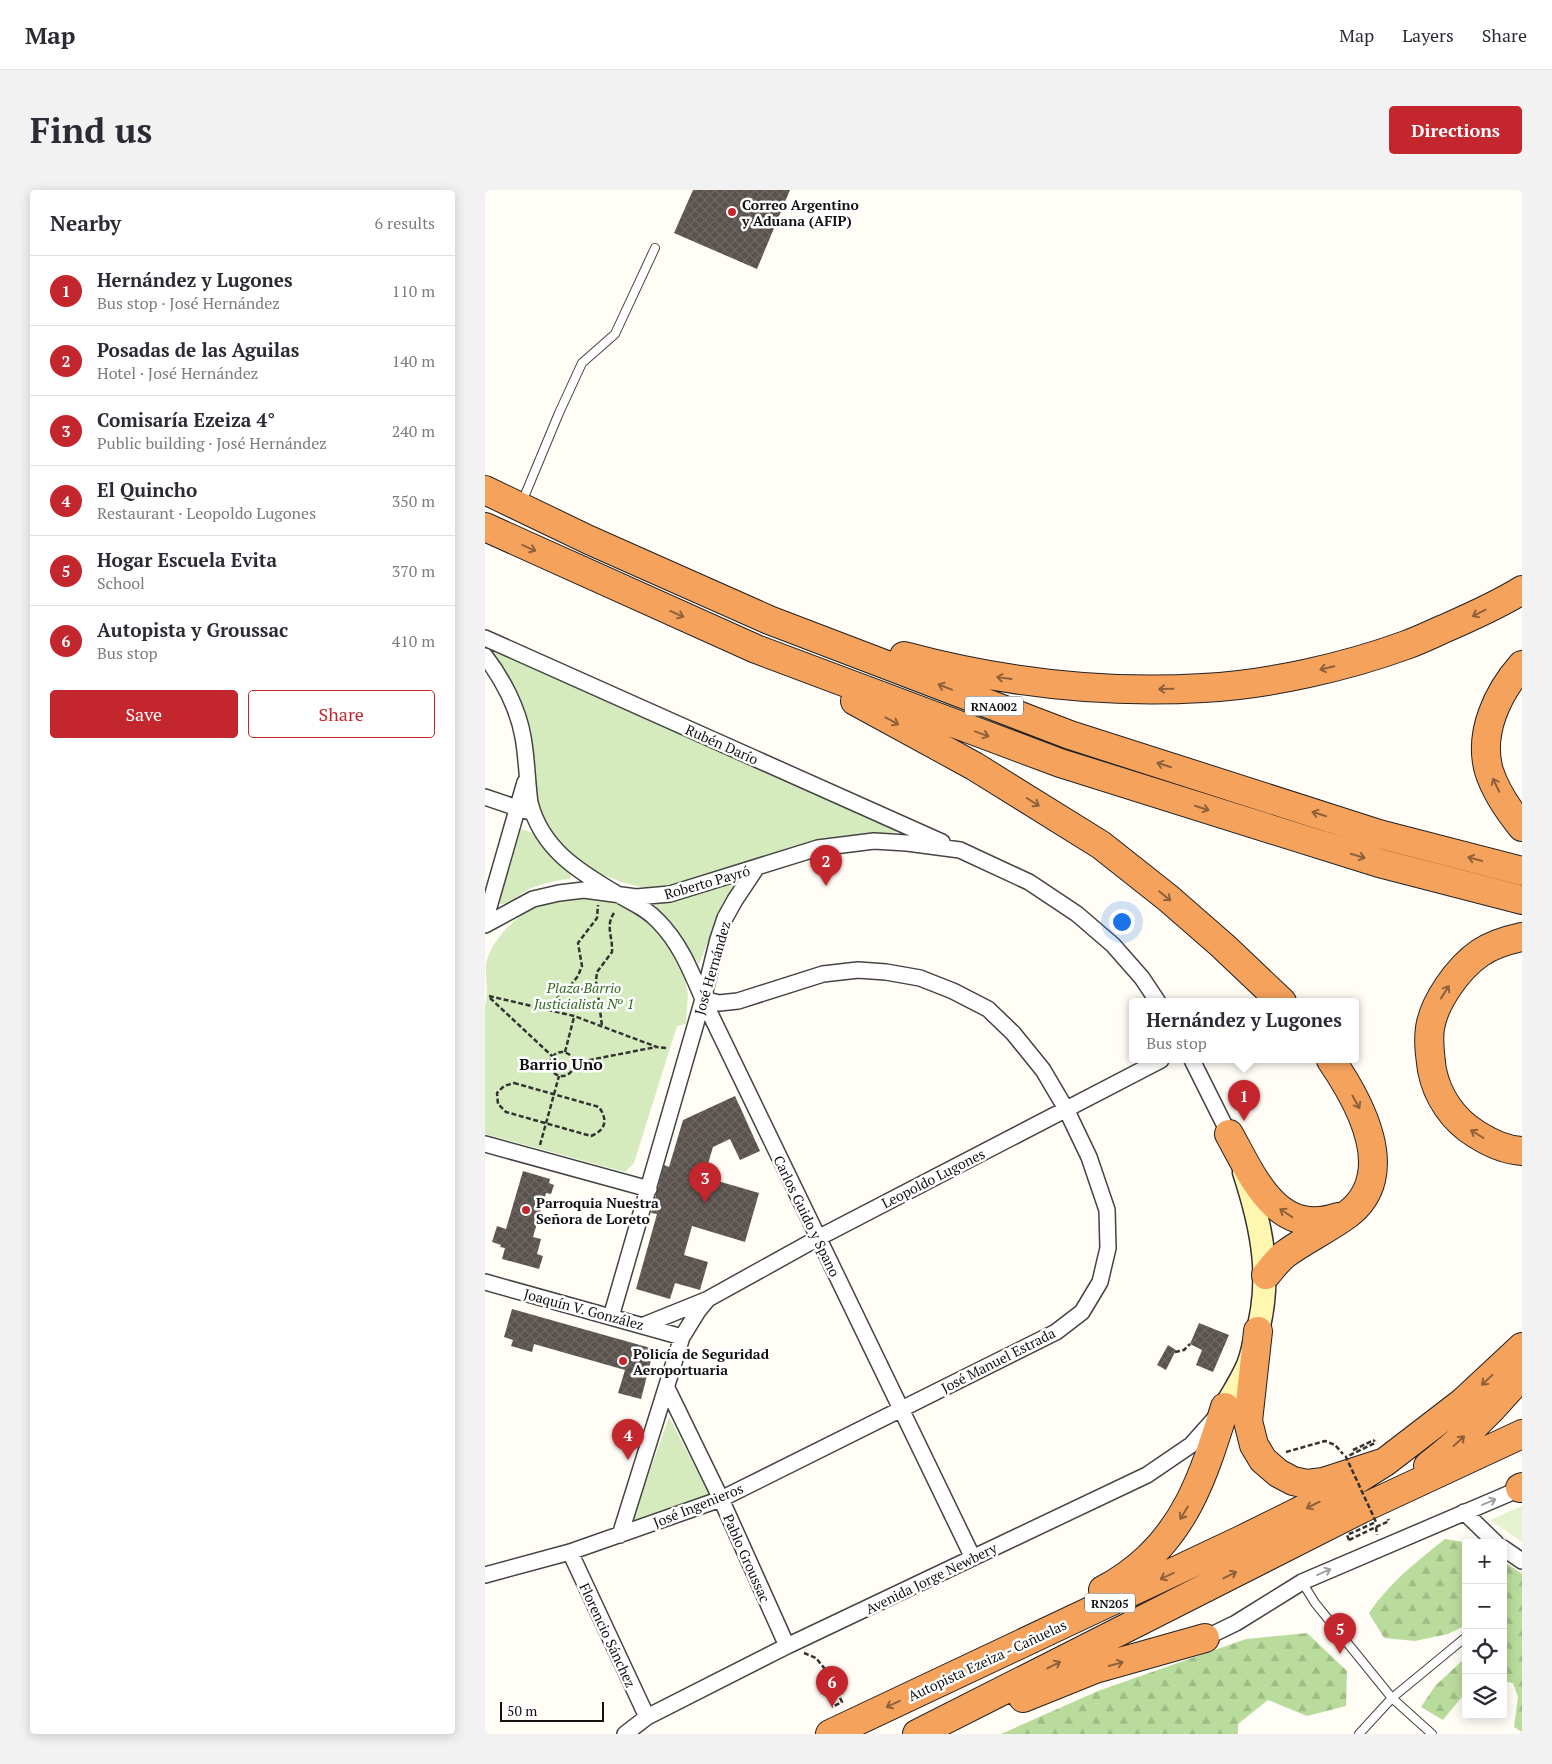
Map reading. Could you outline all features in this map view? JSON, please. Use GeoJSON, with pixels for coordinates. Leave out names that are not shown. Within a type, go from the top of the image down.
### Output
{"type":"FeatureCollection","features":[{"type":"Feature","properties":{"kind":"highway","name":"RNA002"},"geometry":{"type":"LineString","coordinates":[[485,490],[520,508],[769,620],[1070,735],[1379,834],[1522,871]]}},
{"type":"Feature","properties":{"kind":"highway","name":"RNA002"},"geometry":{"type":"LineString","coordinates":[[485,527],[756,649],[1069,766],[1370,860],[1522,900]]}},
{"type":"Feature","properties":{"kind":"highway"},"geometry":{"type":"LineString","coordinates":[[769,620],[913,659],[994,677],[1059,685],[1117,689],[1204,688],[1264,681],[1332,667],[1407,645],[1475,615],[1522,590]]}},
{"type":"Feature","properties":{"kind":"highway"},"geometry":{"type":"LineString","coordinates":[[756,649],[973,766],[1101,845],[1182,910],[1279,998]]}},
{"type":"Feature","properties":{"kind":"highway"},"geometry":{"type":"LineString","coordinates":[[1522,665],[1510,679],[1496,703],[1489,725],[1486,749],[1489,771],[1497,789],[1508,808],[1522,826]]}},
{"type":"Feature","properties":{"kind":"highway"},"geometry":{"type":"LineString","coordinates":[[1522,937],[1479,953],[1450,984],[1439,1002],[1430,1027],[1429,1055],[1434,1078],[1441,1096],[1462,1125],[1484,1139],[1500,1146],[1522,1151]]}},
{"type":"Feature","properties":{"kind":"highway"},"geometry":{"type":"LineString","coordinates":[[1266,1275],[1282,1257],[1349,1214],[1363,1200],[1371,1180],[1373,1166],[1372,1147],[1360,1108],[1333,1063]]}},
{"type":"Feature","properties":{"kind":"highway"},"geometry":{"type":"LineString","coordinates":[[1229,1134],[1256,1183],[1278,1208],[1289,1216],[1311,1222],[1326,1221],[1349,1214]]}},
{"type":"Feature","properties":{"kind":"highway"},"geometry":{"type":"LineString","coordinates":[[1258,1331],[1247,1421],[1254,1444],[1263,1460],[1277,1473],[1293,1481],[1307,1484],[1323,1482],[1463,1402],[1522,1346]]}},
{"type":"Feature","properties":{"kind":"highway"},"geometry":{"type":"LineString","coordinates":[[1361,1509],[1421,1472],[1456,1445],[1498,1404],[1522,1374]]}},
{"type":"Feature","properties":{"kind":"highway"},"geometry":{"type":"LineString","coordinates":[[1005,1651],[1053,1615],[1107,1588],[1136,1569],[1162,1545],[1193,1497],[1211,1452],[1225,1407]]}},
{"type":"Feature","properties":{"kind":"highway"},"geometry":{"type":"LineString","coordinates":[[1361,1509],[1522,1434]]}},
{"type":"Feature","properties":{"kind":"highway","name":"Autopista Ezeiza - Cañuelas"},"geometry":{"type":"LineString","coordinates":[[830,1734],[1275,1524],[1334,1494],[1379,1451]]}},
{"type":"Feature","properties":{"kind":"highway","name":"RN205"},"geometry":{"type":"LineString","coordinates":[[917,1734],[1361,1509]]}},
{"type":"Feature","properties":{"kind":"highway"},"geometry":{"type":"LineString","coordinates":[[922,1734],[1007,1705],[1095,1669],[1205,1638]]}},
{"type":"Feature","properties":{"kind":"street","name":"Rubén Darío"},"geometry":{"type":"LineString","coordinates":[[485,638],[960,850]]}},
{"type":"Feature","properties":{"kind":"street"},"geometry":{"type":"LineString","coordinates":[[485,656],[503,684],[514,707],[523,735],[532,813]]}},
{"type":"Feature","properties":{"kind":"street"},"geometry":{"type":"LineString","coordinates":[[485,920],[527,774]]}},
{"type":"Feature","properties":{"kind":"street"},"geometry":{"type":"LineString","coordinates":[[485,797],[532,813]]}},
{"type":"Feature","properties":{"kind":"street","name":"Carlos Guido y Spano"},"geometry":{"type":"LineString","coordinates":[[532,813],[547,840],[557,852],[582,872],[641,907],[657,920],[673,939],[686,961],[703,1000],[973,1558]]}},
{"type":"Feature","properties":{"kind":"street"},"geometry":{"type":"LineString","coordinates":[[757,867],[818,848],[865,842],[907,842],[960,850],[1029,882],[1077,914],[1113,946],[1141,978],[1155,998]]}},
{"type":"Feature","properties":{"kind":"street","name":"Roberto Payró"},"geometry":{"type":"LineString","coordinates":[[485,925],[533,899],[559,893],[584,890],[636,897],[670,894],[757,867]]}},
{"type":"Feature","properties":{"kind":"street","name":"José Hernández"},"geometry":{"type":"LineString","coordinates":[[611,1317],[703,1000],[718,939],[725,918],[757,867]]}},
{"type":"Feature","properties":{"kind":"street","name":"José Manuel Estrada"},"geometry":{"type":"LineString","coordinates":[[703,1000],[719,1003],[738,1001],[823,974],[858,970],[886,972],[920,978],[953,991],[988,1010],[1013,1033],[1043,1070],[1066,1109],[1089,1157],[1107,1210],[1108,1248],[1100,1282],[1082,1312],[1055,1332],[901,1410]]}},
{"type":"Feature","properties":{"kind":"street","name":"Leopoldo Lugones"},"geometry":{"type":"LineString","coordinates":[[644,1325],[707,1299],[818,1238],[1155,1063]]}},
{"type":"Feature","properties":{"kind":"street"},"geometry":{"type":"LineString","coordinates":[[1194,1063],[1229,1134],[1253,1199],[1260,1230],[1266,1275],[1264,1304],[1248,1366],[1225,1407]]}},
{"type":"Feature","properties":{"kind":"street"},"geometry":{"type":"LineString","coordinates":[[485,1144],[649,1190]]}},
{"type":"Feature","properties":{"kind":"street","name":"Joaquín V. González"},"geometry":{"type":"LineString","coordinates":[[485,1282],[682,1337]]}},
{"type":"Feature","properties":{"kind":"street","name":"Leopoldo Lugones"},"geometry":{"type":"LineString","coordinates":[[620,1535],[682,1337],[707,1299]]}},
{"type":"Feature","properties":{"kind":"street","name":"Pablo Groussac"},"geometry":{"type":"LineString","coordinates":[[667,1388],[721,1499],[787,1646]]}},
{"type":"Feature","properties":{"kind":"street","name":"Avenida Jorge Newbery"},"geometry":{"type":"LineString","coordinates":[[625,1734],[647,1717],[787,1646],[1147,1475],[1191,1445],[1225,1407]]}},
{"type":"Feature","properties":{"kind":"street","name":"José Ingenieros"},"geometry":{"type":"LineString","coordinates":[[485,1575],[570,1552],[721,1499],[901,1410]]}},
{"type":"Feature","properties":{"kind":"street"},"geometry":{"type":"LineString","coordinates":[[1205,1638],[1236,1623],[1302,1582],[1521,1488]]}},
{"type":"Feature","properties":{"kind":"street"},"geometry":{"type":"LineString","coordinates":[[1464,1512],[1492,1539]]}},
{"type":"Feature","properties":{"kind":"street"},"geometry":{"type":"LineString","coordinates":[[1507,1551],[1522,1561]]}},
{"type":"Feature","properties":{"kind":"street","name":"Florencio Sánchez"},"geometry":{"type":"LineString","coordinates":[[570,1552],[647,1717]]}},
{"type":"Feature","properties":{"kind":"lane"},"geometry":{"type":"LineString","coordinates":[[520,508],[582,363],[615,334],[655,248]]}},
{"type":"Feature","properties":{"kind":"lane"},"geometry":{"type":"LineString","coordinates":[[1302,1582],[1315,1603],[1392,1698],[1432,1734]]}},
{"type":"Feature","properties":{"kind":"lane"},"geometry":{"type":"LineString","coordinates":[[1359,1734],[1392,1698],[1462,1640]]}},
{"type":"Feature","properties":{"kind":"path"},"geometry":{"type":"LineString","coordinates":[[545,1010],[578,976],[582,966],[578,943],[597,918],[598,903]]}},
{"type":"Feature","properties":{"kind":"path"},"geometry":{"type":"LineString","coordinates":[[602,1026],[596,981],[597,972],[612,952],[609,923],[614,913]]}},
{"type":"Feature","properties":{"kind":"path"},"geometry":{"type":"LineString","coordinates":[[570,986],[598,994]]}},
{"type":"Feature","properties":{"kind":"path"},"geometry":{"type":"LineString","coordinates":[[552,1056],[489,996],[574,1016],[657,1047],[666,1048]]}},
{"type":"Feature","properties":{"kind":"path"},"geometry":{"type":"LineString","coordinates":[[565,1052],[574,1016]]}},
{"type":"Feature","properties":{"kind":"path"},"geometry":{"type":"LineString","coordinates":[[574,1063],[657,1047]]}},
{"type":"Feature","properties":{"kind":"path"},"geometry":{"type":"LineString","coordinates":[[557,1052],[565,1052],[572,1056],[574,1063],[571,1072],[567,1075],[559,1076],[550,1068],[552,1056],[557,1052]]}},
{"type":"Feature","properties":{"kind":"path"},"geometry":{"type":"LineString","coordinates":[[539,1149],[559,1076]]}},
{"type":"Feature","properties":{"kind":"path"},"geometry":{"type":"LineString","coordinates":[[514,1083],[554,1094],[599,1107],[605,1115],[605,1125],[599,1133],[591,1136],[506,1112],[498,1104],[497,1093],[504,1086],[514,1083]]}},
{"type":"Feature","properties":{"kind":"path"},"geometry":{"type":"LineString","coordinates":[[1175,1352],[1184,1350],[1190,1344]]}},
{"type":"Feature","properties":{"kind":"path"},"geometry":{"type":"LineString","coordinates":[[1281,1454],[1325,1441],[1335,1445],[1342,1454],[1379,1451],[1375,1443],[1346,1457],[1376,1522],[1347,1535],[1349,1540]]}},
{"type":"Feature","properties":{"kind":"path"},"geometry":{"type":"LineString","coordinates":[[787,1646],[816,1658],[829,1674],[842,1702],[832,1707]]}},
{"type":"Feature","properties":{"kind":"green space"},"geometry":{"type":"Polygon","coordinates":[[[490,649],[900,832],[842,838],[799,846],[762,856],[673,886],[659,888],[633,885],[587,868],[559,844],[543,820],[536,798],[531,730],[519,700],[490,649]]]}},
{"type":"Feature","properties":{"kind":"green space"},"geometry":{"type":"Polygon","coordinates":[[[521,829],[533,833],[541,846],[566,867],[571,874],[570,879],[537,886],[527,890],[512,902],[500,904],[499,900],[521,829]]]}},
{"type":"Feature","properties":{"kind":"green space"},"geometry":{"type":"Polygon","coordinates":[[[741,881],[718,917],[699,964],[653,902],[741,881]]]}},
{"type":"Feature","properties":{"kind":"green space","name":"Plaza Barrio Justicialista Nº 1"},"geometry":{"type":"Polygon","coordinates":[[[582,896],[611,899],[636,912],[659,929],[683,968],[688,995],[686,1024],[677,1026],[634,1163],[625,1172],[485,1134],[486,963],[497,940],[515,920],[526,912],[550,900],[582,896]]]}},
{"type":"Feature","properties":{"kind":"green space"},"geometry":{"type":"Polygon","coordinates":[[[669,1417],[710,1496],[631,1524],[669,1417]]]}},
{"type":"Feature","properties":{"kind":"green space"},"geometry":{"type":"Polygon","coordinates":[[[1522,1506],[1522,1542],[1490,1520],[1522,1506]]]}},
{"type":"Feature","properties":{"kind":"green space"},"geometry":{"type":"Polygon","coordinates":[[[1445,1539],[1462,1542],[1462,1627],[1448,1634],[1415,1641],[1384,1638],[1369,1613],[1394,1582],[1445,1539]]]}},
{"type":"Feature","properties":{"kind":"green space"},"geometry":{"type":"Polygon","coordinates":[[[1507,1564],[1522,1574],[1522,1732],[1514,1727],[1518,1697],[1513,1683],[1507,1682],[1507,1564]]]}},
{"type":"Feature","properties":{"kind":"green space"},"geometry":{"type":"Polygon","coordinates":[[[1307,1633],[1347,1671],[1346,1706],[1307,1716],[1268,1700],[1238,1724],[1238,1734],[1001,1734],[1098,1691],[1246,1639],[1307,1633]]]}},
{"type":"Feature","properties":{"kind":"green space"},"geometry":{"type":"Polygon","coordinates":[[[1462,1661],[1462,1697],[1443,1720],[1421,1707],[1435,1686],[1462,1661]]]}},
{"type":"Feature","properties":{"kind":"building","name":"Correo Argentino y Aduana (AFIP)"},"geometry":{"type":"Polygon","coordinates":[[[693,190],[790,190],[757,269],[674,233],[693,190]]]}},
{"type":"Feature","properties":{"kind":"building"},"geometry":{"type":"Polygon","coordinates":[[[735,1096],[760,1151],[740,1160],[730,1139],[713,1147],[704,1177],[759,1193],[745,1242],[692,1226],[684,1255],[708,1262],[700,1290],[675,1283],[670,1299],[636,1289],[657,1214],[651,1213],[664,1165],[669,1167],[683,1120],[735,1096]]]}},
{"type":"Feature","properties":{"kind":"building","name":"Parroquia Nuestra Señora de Loreto"},"geometry":{"type":"Polygon","coordinates":[[[523,1171],[550,1179],[549,1183],[554,1185],[551,1194],[546,1193],[533,1237],[541,1239],[537,1254],[543,1256],[539,1269],[502,1259],[505,1248],[492,1242],[497,1226],[506,1229],[523,1171]]]}},
{"type":"Feature","properties":{"kind":"building","name":"Policía de Seguridad Aeroportuaria"},"geometry":{"type":"Polygon","coordinates":[[[512,1309],[654,1349],[641,1399],[618,1393],[625,1370],[534,1344],[532,1352],[511,1346],[513,1340],[504,1337],[512,1309]]]}},
{"type":"Feature","properties":{"kind":"building"},"geometry":{"type":"Polygon","coordinates":[[[1199,1323],[1229,1335],[1213,1372],[1196,1365],[1202,1350],[1190,1344],[1199,1323]]]}},
{"type":"Feature","properties":{"kind":"building"},"geometry":{"type":"Polygon","coordinates":[[[1168,1345],[1176,1350],[1166,1370],[1157,1365],[1168,1345]]]}},
{"type":"Feature","properties":{"kind":"place","name":"Correo Argentino y Aduana (AFIP)"},"geometry":{"type":"Point","coordinates":[732,212]}},
{"type":"Feature","properties":{"kind":"place","name":"Posadas de las Aguilas"},"geometry":{"type":"Point","coordinates":[826,886]}},
{"type":"Feature","properties":{"kind":"place","name":"Hernández y Lugones"},"geometry":{"type":"Point","coordinates":[1244,1121]}},
{"type":"Feature","properties":{"kind":"place","name":"Comisaría Ezeiza 4°"},"geometry":{"type":"Point","coordinates":[705,1203]}},
{"type":"Feature","properties":{"kind":"place","name":"Parroquia Nuestra Señora de Loreto"},"geometry":{"type":"Point","coordinates":[526,1210]}},
{"type":"Feature","properties":{"kind":"place","name":"Policía de Seguridad Aeroportuaria"},"geometry":{"type":"Point","coordinates":[623,1361]}},
{"type":"Feature","properties":{"kind":"place","name":"El Quincho"},"geometry":{"type":"Point","coordinates":[628,1460]}},
{"type":"Feature","properties":{"kind":"place","name":"Hogar Escuela Evita"},"geometry":{"type":"Point","coordinates":[1340,1654]}},
{"type":"Feature","properties":{"kind":"place","name":"Autopista y Groussac"},"geometry":{"type":"Point","coordinates":[832,1707]}},
{"type":"Feature","properties":{"kind":"district","name":"Barrio Uno"},"geometry":{"type":"Point","coordinates":[561,1064]}}]}
